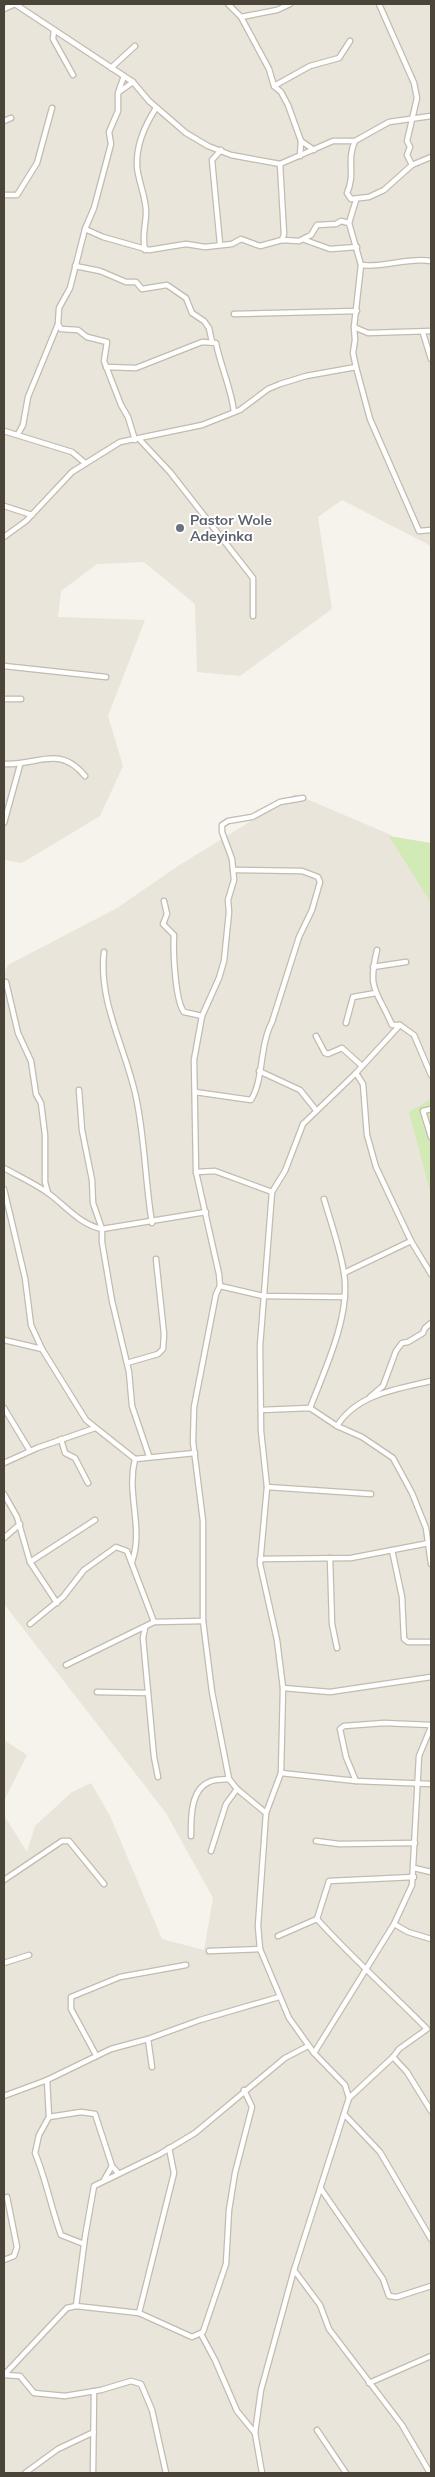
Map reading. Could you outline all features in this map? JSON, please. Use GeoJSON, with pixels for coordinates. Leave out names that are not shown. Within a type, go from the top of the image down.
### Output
{"type":"FeatureCollection","features":[{"type":"Feature","properties":{"kind":"street"},"geometry":{"type":"LineString","coordinates":[[4,9],[15,4],[133,82],[156,108],[186,133],[208,146],[231,155],[280,164],[338,140],[355,141]]}},
{"type":"Feature","properties":{"kind":"street"},"geometry":{"type":"LineString","coordinates":[[228,4],[241,17],[269,69],[274,86],[281,92],[288,105],[301,141],[300,156]]}},
{"type":"Feature","properties":{"kind":"street"},"geometry":{"type":"LineString","coordinates":[[241,17],[277,10],[290,4]]}},
{"type":"Feature","properties":{"kind":"street"},"geometry":{"type":"LineString","coordinates":[[379,4],[414,83],[417,98],[407,141],[410,147],[408,155],[412,165]]}},
{"type":"Feature","properties":{"kind":"street"},"geometry":{"type":"LineString","coordinates":[[54,30],[53,39],[73,75]]}},
{"type":"Feature","properties":{"kind":"street"},"geometry":{"type":"LineString","coordinates":[[274,86],[310,66],[339,58],[350,41]]}},
{"type":"Feature","properties":{"kind":"street"},"geometry":{"type":"LineString","coordinates":[[110,68],[135,46]]}},
{"type":"Feature","properties":{"kind":"street"},"geometry":{"type":"LineString","coordinates":[[18,434],[23,425],[28,396],[58,324],[60,308],[70,288],[85,230],[94,208],[111,144],[109,132],[118,111],[118,93],[124,76]]}},
{"type":"Feature","properties":{"kind":"street"},"geometry":{"type":"LineString","coordinates":[[118,93],[133,82]]}},
{"type":"Feature","properties":{"kind":"street"},"geometry":{"type":"LineString","coordinates":[[4,195],[17,195],[37,163],[52,108]]}},
{"type":"Feature","properties":{"kind":"street"},"geometry":{"type":"LineString","coordinates":[[145,250],[142,236],[146,215],[138,159],[146,123],[156,108]]}},
{"type":"Feature","properties":{"kind":"street"},"geometry":{"type":"LineString","coordinates":[[431,116],[382,124],[355,141],[349,154],[351,183],[347,193],[349,198],[356,200],[368,198],[384,190],[412,165],[431,156]]}},
{"type":"Feature","properties":{"kind":"street"},"geometry":{"type":"LineString","coordinates":[[4,121],[11,118]]}},
{"type":"Feature","properties":{"kind":"street"},"geometry":{"type":"LineString","coordinates":[[301,141],[314,150]]}},
{"type":"Feature","properties":{"kind":"street"},"geometry":{"type":"LineString","coordinates":[[220,244],[212,160],[221,150]]}},
{"type":"Feature","properties":{"kind":"street"},"geometry":{"type":"LineString","coordinates":[[280,164],[284,234],[282,240]]}},
{"type":"Feature","properties":{"kind":"street"},"geometry":{"type":"LineString","coordinates":[[356,200],[349,223],[350,232],[357,247],[360,265],[354,327],[353,353],[356,367],[370,419],[419,531],[431,530]]}},
{"type":"Feature","properties":{"kind":"street"},"geometry":{"type":"LineString","coordinates":[[305,240],[317,224],[336,224],[341,221],[349,223]]}},
{"type":"Feature","properties":{"kind":"street"},"geometry":{"type":"LineString","coordinates":[[85,230],[145,250],[186,244],[198,247],[232,244],[241,239],[260,246],[282,240],[305,240],[330,249],[357,247]]}},
{"type":"Feature","properties":{"kind":"street"},"geometry":{"type":"LineString","coordinates":[[360,265],[369,266],[417,259],[431,261]]}},
{"type":"Feature","properties":{"kind":"street"},"geometry":{"type":"LineString","coordinates":[[75,266],[100,271],[126,282],[136,282],[142,289],[167,285],[186,298],[192,313],[204,321],[209,328],[212,342]]}},
{"type":"Feature","properties":{"kind":"street"},"geometry":{"type":"LineString","coordinates":[[234,314],[357,311]]}},
{"type":"Feature","properties":{"kind":"street"},"geometry":{"type":"LineString","coordinates":[[58,324],[61,329],[78,330],[86,337],[107,342],[104,362],[120,405],[128,417],[138,440],[170,472],[253,578],[253,616]]}},
{"type":"Feature","properties":{"kind":"street"},"geometry":{"type":"LineString","coordinates":[[354,327],[368,333],[423,333],[431,331]]}},
{"type":"Feature","properties":{"kind":"street"},"geometry":{"type":"LineString","coordinates":[[355,340],[360,331]]}},
{"type":"Feature","properties":{"kind":"street"},"geometry":{"type":"LineString","coordinates":[[423,333],[431,359]]}},
{"type":"Feature","properties":{"kind":"street"},"geometry":{"type":"LineString","coordinates":[[106,367],[136,368],[202,342],[216,343],[220,364],[231,389],[234,412]]}},
{"type":"Feature","properties":{"kind":"street"},"geometry":{"type":"LineString","coordinates":[[4,537],[32,515],[72,472],[120,442],[138,440],[202,425],[234,412],[280,384],[306,376],[356,367]]}},
{"type":"Feature","properties":{"kind":"street"},"geometry":{"type":"LineString","coordinates":[[4,430],[72,452],[85,463]]}},
{"type":"Feature","properties":{"kind":"street"},"geometry":{"type":"LineString","coordinates":[[4,506],[32,515]]}},
{"type":"Feature","properties":{"kind":"street"},"geometry":{"type":"LineString","coordinates":[[4,666],[106,678]]}},
{"type":"Feature","properties":{"kind":"street"},"geometry":{"type":"LineString","coordinates":[[4,699],[21,700]]}},
{"type":"Feature","properties":{"kind":"street"},"geometry":{"type":"LineString","coordinates":[[4,764],[20,765],[56,758],[75,764],[85,776]]}},
{"type":"Feature","properties":{"kind":"street"},"geometry":{"type":"LineString","coordinates":[[4,823],[20,765]]}},
{"type":"Feature","properties":{"kind":"street"},"geometry":{"type":"LineString","coordinates":[[266,1813],[237,1789],[229,1779],[212,1692],[203,1621],[203,1521],[195,1453],[194,1407],[220,1286],[194,1156],[196,1092],[194,1060],[202,1016],[219,978],[224,961],[229,912],[228,900],[234,880],[229,849],[222,832],[222,825],[252,817],[280,802],[303,798]]}},
{"type":"Feature","properties":{"kind":"street"},"geometry":{"type":"LineString","coordinates":[[196,1092],[251,1100],[259,1071],[261,1051],[299,937],[312,910],[320,882],[318,877],[302,871],[233,870]]}},
{"type":"Feature","properties":{"kind":"street"},"geometry":{"type":"LineString","coordinates":[[164,901],[167,914],[163,924],[174,935],[173,958],[180,1005],[184,1012],[202,1016]]}},
{"type":"Feature","properties":{"kind":"street"},"geometry":{"type":"LineString","coordinates":[[377,950],[372,978],[376,993],[392,1025],[400,1025],[414,1035],[431,1075]]}},
{"type":"Feature","properties":{"kind":"street"},"geometry":{"type":"LineString","coordinates":[[104,952],[101,973],[111,1016],[128,1064],[137,1098],[145,1146],[146,1189],[152,1223]]}},
{"type":"Feature","properties":{"kind":"street"},"geometry":{"type":"LineString","coordinates":[[373,967],[406,962]]}},
{"type":"Feature","properties":{"kind":"street"},"geometry":{"type":"LineString","coordinates":[[6,982],[18,1033],[31,1061],[36,1094],[41,1103],[45,1136],[45,1182],[48,1193]]}},
{"type":"Feature","properties":{"kind":"street"},"geometry":{"type":"LineString","coordinates":[[346,1023],[353,997],[376,993]]}},
{"type":"Feature","properties":{"kind":"street"},"geometry":{"type":"LineString","coordinates":[[4,1000],[10,998]]}},
{"type":"Feature","properties":{"kind":"street"},"geometry":{"type":"LineString","coordinates":[[349,2098],[345,2085],[308,2046],[289,2018],[260,1949],[258,1926],[266,1813],[281,1773],[283,1688],[277,1640],[260,1559],[267,1487],[261,1410],[260,1346],[263,1296],[270,1247],[269,1214],[272,1192],[285,1171],[303,1124],[356,1073],[400,1025]]}},
{"type":"Feature","properties":{"kind":"street"},"geometry":{"type":"LineString","coordinates":[[316,1036],[325,1053],[328,1054],[342,1048],[362,1066]]}},
{"type":"Feature","properties":{"kind":"street"},"geometry":{"type":"LineString","coordinates":[[259,1071],[300,1090],[316,1110]]}},
{"type":"Feature","properties":{"kind":"street"},"geometry":{"type":"LineString","coordinates":[[356,1073],[363,1084],[368,1135],[376,1167],[411,1241],[431,1274]]}},
{"type":"Feature","properties":{"kind":"street"},"geometry":{"type":"LineString","coordinates":[[79,1090],[82,1130],[92,1180],[93,1203],[102,1229],[102,1242],[112,1301],[132,1387],[132,1406],[150,1456]]}},
{"type":"Feature","properties":{"kind":"street"},"geometry":{"type":"LineString","coordinates":[[431,1109],[423,1111],[431,1137]]}},
{"type":"Feature","properties":{"kind":"street"},"geometry":{"type":"LineString","coordinates":[[4,1168],[48,1193],[68,1212],[92,1227],[102,1229],[152,1223],[206,1212]]}},
{"type":"Feature","properties":{"kind":"street"},"geometry":{"type":"LineString","coordinates":[[196,1172],[215,1171],[272,1192]]}},
{"type":"Feature","properties":{"kind":"street"},"geometry":{"type":"LineString","coordinates":[[4,1188],[25,1278],[31,1325],[42,1349],[86,1420],[135,1459],[195,1453]]}},
{"type":"Feature","properties":{"kind":"street"},"geometry":{"type":"LineString","coordinates":[[310,1408],[329,1360],[345,1297],[344,1273],[324,1199]]}},
{"type":"Feature","properties":{"kind":"street"},"geometry":{"type":"LineString","coordinates":[[4,1218],[10,1217]]}},
{"type":"Feature","properties":{"kind":"street"},"geometry":{"type":"LineString","coordinates":[[344,1273],[411,1241]]}},
{"type":"Feature","properties":{"kind":"street"},"geometry":{"type":"LineString","coordinates":[[126,1363],[158,1354],[163,1349],[164,1334],[156,1259]]}},
{"type":"Feature","properties":{"kind":"street"},"geometry":{"type":"LineString","coordinates":[[220,1286],[263,1296],[345,1297]]}},
{"type":"Feature","properties":{"kind":"street"},"geometry":{"type":"LineString","coordinates":[[369,1398],[383,1386],[396,1351],[402,1343],[408,1342],[424,1333],[425,1328],[431,1322]]}},
{"type":"Feature","properties":{"kind":"street"},"geometry":{"type":"LineString","coordinates":[[4,1340],[42,1349]]}},
{"type":"Feature","properties":{"kind":"street"},"geometry":{"type":"LineString","coordinates":[[337,1426],[343,1416],[357,1403],[431,1381]]}},
{"type":"Feature","properties":{"kind":"street"},"geometry":{"type":"LineString","coordinates":[[4,1408],[30,1451]]}},
{"type":"Feature","properties":{"kind":"street"},"geometry":{"type":"LineString","coordinates":[[261,1410],[310,1408],[337,1426],[362,1437],[393,1458],[429,1527],[431,1564]]}},
{"type":"Feature","properties":{"kind":"street"},"geometry":{"type":"LineString","coordinates":[[4,1463],[61,1439],[95,1428]]}},
{"type":"Feature","properties":{"kind":"street"},"geometry":{"type":"LineString","coordinates":[[61,1439],[65,1454],[75,1458],[88,1483]]}},
{"type":"Feature","properties":{"kind":"street"},"geometry":{"type":"LineString","coordinates":[[132,1562],[136,1550],[136,1523],[131,1479],[135,1459]]}},
{"type":"Feature","properties":{"kind":"street"},"geometry":{"type":"LineString","coordinates":[[267,1487],[371,1494]]}},
{"type":"Feature","properties":{"kind":"street"},"geometry":{"type":"LineString","coordinates":[[4,1494],[20,1524],[30,1562],[56,1602]]}},
{"type":"Feature","properties":{"kind":"street"},"geometry":{"type":"LineString","coordinates":[[30,1562],[95,1520]]}},
{"type":"Feature","properties":{"kind":"street"},"geometry":{"type":"LineString","coordinates":[[4,1538],[20,1524]]}},
{"type":"Feature","properties":{"kind":"street"},"geometry":{"type":"LineString","coordinates":[[260,1559],[350,1558],[429,1543]]}},
{"type":"Feature","properties":{"kind":"street"},"geometry":{"type":"LineString","coordinates":[[30,1624],[56,1602],[84,1570],[116,1547],[127,1551],[136,1550]]}},
{"type":"Feature","properties":{"kind":"street"},"geometry":{"type":"LineString","coordinates":[[392,1550],[402,1597],[404,1639],[408,1642],[431,1642]]}},
{"type":"Feature","properties":{"kind":"street"},"geometry":{"type":"LineString","coordinates":[[127,1551],[154,1622]]}},
{"type":"Feature","properties":{"kind":"street"},"geometry":{"type":"LineString","coordinates":[[330,1558],[332,1624],[337,1648]]}},
{"type":"Feature","properties":{"kind":"street"},"geometry":{"type":"LineString","coordinates":[[66,1665],[154,1622],[203,1621]]}},
{"type":"Feature","properties":{"kind":"street"},"geometry":{"type":"LineString","coordinates":[[145,1628],[143,1638],[154,1757],[158,1777]]}},
{"type":"Feature","properties":{"kind":"street"},"geometry":{"type":"LineString","coordinates":[[283,1688],[330,1692],[431,1677]]}},
{"type":"Feature","properties":{"kind":"street"},"geometry":{"type":"LineString","coordinates":[[97,1692],[148,1693]]}},
{"type":"Feature","properties":{"kind":"street"},"geometry":{"type":"LineString","coordinates":[[314,2053],[394,1924],[414,1877],[416,1782],[420,1751],[431,1726],[384,1723],[344,1726],[340,1729],[346,1757],[356,1781]]}},
{"type":"Feature","properties":{"kind":"street"},"geometry":{"type":"LineString","coordinates":[[281,1773],[356,1781],[431,1784]]}},
{"type":"Feature","properties":{"kind":"street"},"geometry":{"type":"LineString","coordinates":[[191,1836],[192,1807],[199,1792],[209,1782],[229,1779]]}},
{"type":"Feature","properties":{"kind":"street"},"geometry":{"type":"LineString","coordinates":[[211,1851],[226,1804],[237,1789]]}},
{"type":"Feature","properties":{"kind":"street"},"geometry":{"type":"LineString","coordinates":[[4,1880],[62,1841],[69,1842],[104,1884]]}},
{"type":"Feature","properties":{"kind":"street"},"geometry":{"type":"LineString","coordinates":[[316,1841],[340,1844],[415,1843]]}},
{"type":"Feature","properties":{"kind":"street"},"geometry":{"type":"LineString","coordinates":[[414,1868],[431,1872]]}},
{"type":"Feature","properties":{"kind":"street"},"geometry":{"type":"LineString","coordinates":[[278,1936],[317,1919],[329,1881],[414,1877]]}},
{"type":"Feature","properties":{"kind":"street"},"geometry":{"type":"LineString","coordinates":[[262,2473],[256,2433],[261,2390],[294,2270],[349,2098],[393,2057],[399,2048],[427,2029],[382,1983],[365,1970],[317,1919]]}},
{"type":"Feature","properties":{"kind":"street"},"geometry":{"type":"LineString","coordinates":[[394,1924],[408,1932],[431,1939]]}},
{"type":"Feature","properties":{"kind":"street"},"geometry":{"type":"LineString","coordinates":[[210,1951],[260,1949]]}},
{"type":"Feature","properties":{"kind":"street"},"geometry":{"type":"LineString","coordinates":[[4,1963],[29,1955]]}},
{"type":"Feature","properties":{"kind":"street"},"geometry":{"type":"LineString","coordinates":[[96,2056],[71,2009],[71,1997],[120,1977],[186,1965]]}},
{"type":"Feature","properties":{"kind":"street"},"geometry":{"type":"LineString","coordinates":[[4,2096],[47,2080],[111,2048],[148,2039],[200,2020],[280,1997]]}},
{"type":"Feature","properties":{"kind":"street"},"geometry":{"type":"LineString","coordinates":[[148,2039],[152,2067]]}},
{"type":"Feature","properties":{"kind":"street"},"geometry":{"type":"LineString","coordinates":[[76,2306],[94,2186],[169,2148],[202,2128],[244,2090],[285,2058],[308,2046]]}},
{"type":"Feature","properties":{"kind":"street"},"geometry":{"type":"LineString","coordinates":[[393,2057],[407,2072],[431,2111]]}},
{"type":"Feature","properties":{"kind":"street"},"geometry":{"type":"LineString","coordinates":[[47,2080],[49,2117],[39,2135],[35,2153],[41,2166],[49,2202],[62,2235],[84,2244]]}},
{"type":"Feature","properties":{"kind":"street"},"geometry":{"type":"LineString","coordinates":[[244,2090],[252,2107],[236,2173],[230,2210],[226,2264],[201,2334],[219,2368],[237,2412],[256,2433]]}},
{"type":"Feature","properties":{"kind":"street"},"geometry":{"type":"LineString","coordinates":[[49,2117],[81,2112],[95,2114],[112,2166],[118,2174]]}},
{"type":"Feature","properties":{"kind":"street"},"geometry":{"type":"LineString","coordinates":[[344,2114],[380,2152],[431,2239]]}},
{"type":"Feature","properties":{"kind":"street"},"geometry":{"type":"LineString","coordinates":[[139,2312],[174,2173],[169,2148]]}},
{"type":"Feature","properties":{"kind":"street"},"geometry":{"type":"LineString","coordinates":[[104,2180],[112,2166]]}},
{"type":"Feature","properties":{"kind":"street"},"geometry":{"type":"LineString","coordinates":[[321,2188],[383,2279],[389,2296],[398,2298],[431,2286]]}},
{"type":"Feature","properties":{"kind":"street"},"geometry":{"type":"LineString","coordinates":[[4,2260],[14,2256],[17,2247],[7,2198]]}},
{"type":"Feature","properties":{"kind":"street"},"geometry":{"type":"LineString","coordinates":[[294,2270],[320,2305],[329,2329],[402,2425],[430,2473]]}},
{"type":"Feature","properties":{"kind":"street"},"geometry":{"type":"LineString","coordinates":[[4,2375],[55,2319],[67,2308],[76,2306],[139,2312],[192,2337],[201,2334]]}},
{"type":"Feature","properties":{"kind":"street"},"geometry":{"type":"LineString","coordinates":[[369,2382],[431,2356]]}},
{"type":"Feature","properties":{"kind":"street"},"geometry":{"type":"LineString","coordinates":[[4,2375],[20,2376],[34,2393],[65,2396],[94,2391],[131,2381],[141,2384],[152,2410],[166,2473]]}},
{"type":"Feature","properties":{"kind":"street"},"geometry":{"type":"LineString","coordinates":[[93,2473],[94,2391]]}},
{"type":"Feature","properties":{"kind":"street"},"geometry":{"type":"LineString","coordinates":[[317,2430],[346,2473]]}},
{"type":"Feature","properties":{"kind":"street"},"geometry":{"type":"LineString","coordinates":[[25,2473],[58,2449],[94,2432]]}},
{"type":"Feature","properties":{"kind":"shaded area"},"geometry":{"type":"Polygon","coordinates":[[[4,4],[431,4],[431,546],[342,500],[318,517],[332,609],[240,676],[197,672],[195,604],[144,562],[97,564],[61,591],[58,617],[145,620],[108,716],[123,766],[100,816],[22,863],[4,860],[4,4]]]}},
{"type":"Feature","properties":{"kind":"shaded area"},"geometry":{"type":"Polygon","coordinates":[[[295,794],[391,835],[431,900],[431,2473],[4,2473],[4,1815],[27,1852],[35,1826],[72,1792],[91,1783],[110,1816],[162,1939],[204,1950],[213,1898],[166,1813],[4,1604],[4,973],[8,965],[117,908],[178,866],[295,794]]]}},
{"type":"Feature","properties":{"kind":"shaded area"},"geometry":{"type":"Polygon","coordinates":[[[4,1740],[27,1755],[4,1801],[4,1740]]]}},
{"type":"Feature","properties":{"kind":"green space"},"geometry":{"type":"Polygon","coordinates":[[[389,836],[431,843],[431,903],[389,836]]]}},
{"type":"Feature","properties":{"kind":"green space"},"geometry":{"type":"Polygon","coordinates":[[[431,1099],[431,1195],[409,1112],[431,1099]]]}},
{"type":"Feature","properties":{"kind":"place","name":"Pastor Wole Adeyinka"},"geometry":{"type":"Point","coordinates":[180,528]}}]}
